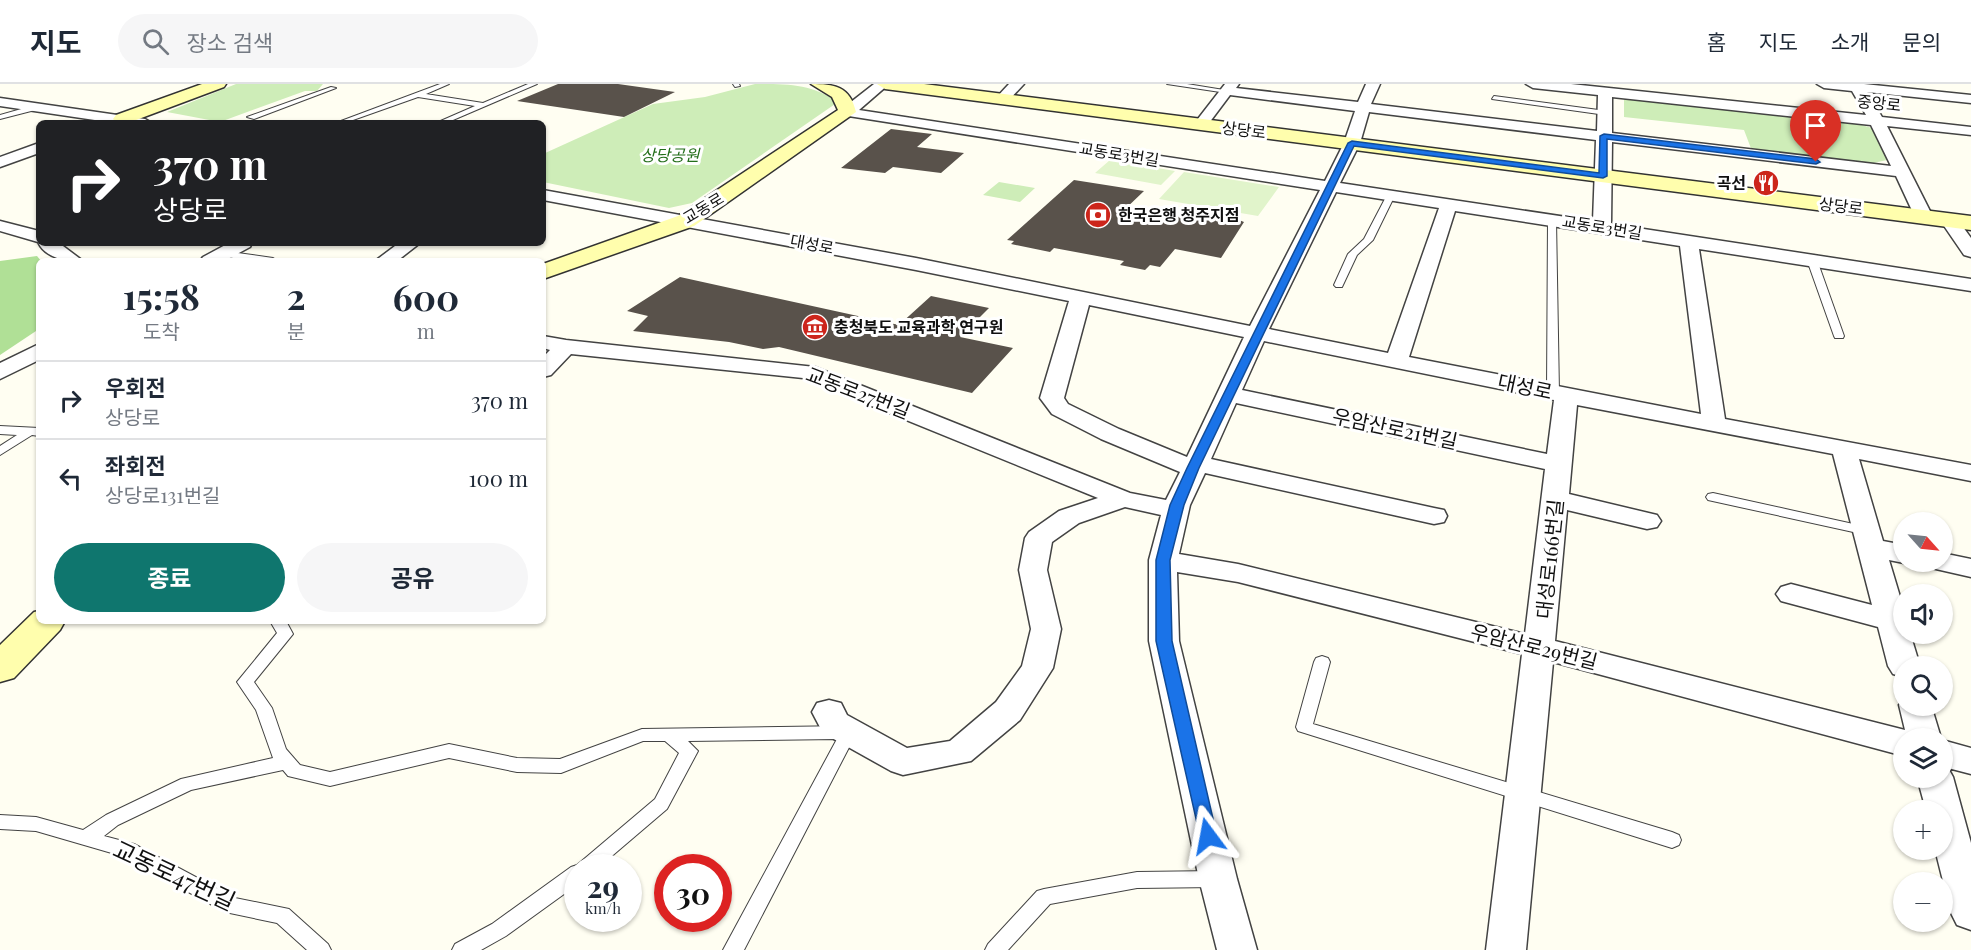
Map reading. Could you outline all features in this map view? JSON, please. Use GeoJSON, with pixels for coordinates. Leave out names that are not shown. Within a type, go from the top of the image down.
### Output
{"type":"FeatureCollection","features":[{"type":"Feature","properties":{"kind":"main road"},"geometry":{"type":"LineString","coordinates":[[119,120],[218,84]]}},
{"type":"Feature","properties":{"kind":"main road"},"geometry":{"type":"LineString","coordinates":[[819,84],[840,95],[846,104],[847,112]]}},
{"type":"Feature","properties":{"kind":"main road","name":"상당로"},"geometry":{"type":"LineString","coordinates":[[884,84],[932,87],[1002,99],[1971,223]]}},
{"type":"Feature","properties":{"kind":"main road","name":"교동로"},"geometry":{"type":"LineString","coordinates":[[546,271],[686,221],[847,112]]}},
{"type":"Feature","properties":{"kind":"main road"},"geometry":{"type":"LineString","coordinates":[[0,668],[44,624]]}},
{"type":"Feature","properties":{"kind":"street"},"geometry":{"type":"LineString","coordinates":[[847,112],[858,84]]}},
{"type":"Feature","properties":{"kind":"street","name":"교동로"},"geometry":{"type":"LineString","coordinates":[[847,112],[884,84]]}},
{"type":"Feature","properties":{"kind":"street"},"geometry":{"type":"LineString","coordinates":[[1002,99],[1017,84]]}},
{"type":"Feature","properties":{"kind":"street"},"geometry":{"type":"LineString","coordinates":[[1237,950],[1218,879],[1164,641],[1163,560],[1176,510],[1195,466],[1258,331],[1352,143],[1373,84]]}},
{"type":"Feature","properties":{"kind":"street","name":"중앙로"},"geometry":{"type":"LineString","coordinates":[[1533,84],[1971,131]]}},
{"type":"Feature","properties":{"kind":"street"},"geometry":{"type":"LineString","coordinates":[[1824,84],[1971,99]]}},
{"type":"Feature","properties":{"kind":"street"},"geometry":{"type":"LineString","coordinates":[[1856,86],[1877,121],[1924,217]]}},
{"type":"Feature","properties":{"kind":"street"},"geometry":{"type":"LineString","coordinates":[[1201,124],[1230,87],[1363,107],[1902,172]]}},
{"type":"Feature","properties":{"kind":"street"},"geometry":{"type":"LineString","coordinates":[[1602,227],[1605,92]]}},
{"type":"Feature","properties":{"kind":"street"},"geometry":{"type":"LineString","coordinates":[[0,102],[110,120]]}},
{"type":"Feature","properties":{"kind":"street","name":"교동로3번길"},"geometry":{"type":"LineString","coordinates":[[847,112],[1971,285]]}},
{"type":"Feature","properties":{"kind":"street"},"geometry":{"type":"LineString","coordinates":[[0,162],[36,149]]}},
{"type":"Feature","properties":{"kind":"street","name":"대성로"},"geometry":{"type":"LineString","coordinates":[[546,196],[1081,296],[1560,394],[1971,473]]}},
{"type":"Feature","properties":{"kind":"street"},"geometry":{"type":"LineString","coordinates":[[1397,360],[1449,204]]}},
{"type":"Feature","properties":{"kind":"street"},"geometry":{"type":"LineString","coordinates":[[1949,220],[1971,251]]}},
{"type":"Feature","properties":{"kind":"street"},"geometry":{"type":"LineString","coordinates":[[0,226],[36,236]]}},
{"type":"Feature","properties":{"kind":"street"},"geometry":{"type":"LineString","coordinates":[[1689,241],[1714,424]]}},
{"type":"Feature","properties":{"kind":"street"},"geometry":{"type":"LineString","coordinates":[[51,246],[69,258]]}},
{"type":"Feature","properties":{"kind":"street"},"geometry":{"type":"LineString","coordinates":[[217,257],[237,246]]}},
{"type":"Feature","properties":{"kind":"street"},"geometry":{"type":"LineString","coordinates":[[389,258],[407,246]]}},
{"type":"Feature","properties":{"kind":"street"},"geometry":{"type":"LineString","coordinates":[[1081,296],[1052,398],[1060,410],[1110,434],[1195,466],[1434,516]]}},
{"type":"Feature","properties":{"kind":"street","name":"교동로27번길"},"geometry":{"type":"LineString","coordinates":[[546,343],[566,347],[807,372],[1123,500]]}},
{"type":"Feature","properties":{"kind":"street"},"geometry":{"type":"LineString","coordinates":[[546,367],[566,347]]}},
{"type":"Feature","properties":{"kind":"street"},"geometry":{"type":"LineString","coordinates":[[0,372],[36,353]]}},
{"type":"Feature","properties":{"kind":"street","name":"우암산로21번길"},"geometry":{"type":"LineString","coordinates":[[1230,394],[1560,464]]}},
{"type":"Feature","properties":{"kind":"street","name":"대성로166번길"},"geometry":{"type":"LineString","coordinates":[[1506,950],[1560,464],[1560,394]]}},
{"type":"Feature","properties":{"kind":"street"},"geometry":{"type":"LineString","coordinates":[[1844,449],[1901,656]]}},
{"type":"Feature","properties":{"kind":"street"},"geometry":{"type":"LineString","coordinates":[[1556,499],[1647,521]]}},
{"type":"Feature","properties":{"kind":"street"},"geometry":{"type":"LineString","coordinates":[[839,722],[903,762],[959,752],[1008,711],[1036,668],[1046,629],[1033,570],[1038,538],[1069,517],[1123,500],[1176,510]]}},
{"type":"Feature","properties":{"kind":"street"},"geometry":{"type":"LineString","coordinates":[[1869,539],[1893,549]]}},
{"type":"Feature","properties":{"kind":"street","name":"우암산로29번길"},"geometry":{"type":"LineString","coordinates":[[1163,560],[1238,573],[1893,740]]}},
{"type":"Feature","properties":{"kind":"street"},"geometry":{"type":"LineString","coordinates":[[1953,564],[1971,568]]}},
{"type":"Feature","properties":{"kind":"street"},"geometry":{"type":"LineString","coordinates":[[1791,594],[1891,620]]}},
{"type":"Feature","properties":{"kind":"street"},"geometry":{"type":"LineString","coordinates":[[1953,756],[1971,761]]}},
{"type":"Feature","properties":{"kind":"street"},"geometry":{"type":"LineString","coordinates":[[1938,788],[1971,913]]}},
{"type":"Feature","properties":{"kind":"lane"},"geometry":{"type":"LineString","coordinates":[[348,120],[446,84]]}},
{"type":"Feature","properties":{"kind":"lane"},"geometry":{"type":"LineString","coordinates":[[448,120],[534,84]]}},
{"type":"Feature","properties":{"kind":"lane"},"geometry":{"type":"LineString","coordinates":[[1170,84],[1230,87]]}},
{"type":"Feature","properties":{"kind":"lane"},"geometry":{"type":"LineString","coordinates":[[251,117],[333,88]]}},
{"type":"Feature","properties":{"kind":"lane"},"geometry":{"type":"LineString","coordinates":[[418,95],[484,105]]}},
{"type":"Feature","properties":{"kind":"lane"},"geometry":{"type":"LineString","coordinates":[[1494,98],[1606,113]]}},
{"type":"Feature","properties":{"kind":"lane"},"geometry":{"type":"LineString","coordinates":[[0,117],[32,108]]}},
{"type":"Feature","properties":{"kind":"lane"},"geometry":{"type":"LineString","coordinates":[[1340,285],[1353,254],[1368,240],[1391,195]]}},
{"type":"Feature","properties":{"kind":"lane"},"geometry":{"type":"LineString","coordinates":[[1552,220],[1560,394]]}},
{"type":"Feature","properties":{"kind":"lane"},"geometry":{"type":"LineString","coordinates":[[1812,260],[1839,336]]}},
{"type":"Feature","properties":{"kind":"lane"},"geometry":{"type":"LineString","coordinates":[[0,430],[34,432]]}},
{"type":"Feature","properties":{"kind":"lane"},"geometry":{"type":"LineString","coordinates":[[0,451],[34,432]]}},
{"type":"Feature","properties":{"kind":"lane"},"geometry":{"type":"LineString","coordinates":[[1713,497],[1869,539]]}},
{"type":"Feature","properties":{"kind":"lane"},"geometry":{"type":"LineString","coordinates":[[280,624],[285,634],[244,682],[264,708],[278,752],[294,771],[330,779],[449,751],[517,765],[561,766],[642,735],[839,722],[733,950]]}},
{"type":"Feature","properties":{"kind":"lane"},"geometry":{"type":"LineString","coordinates":[[1322,662],[1304,728],[1524,793],[1672,840]]}},
{"type":"Feature","properties":{"kind":"lane"},"geometry":{"type":"LineString","coordinates":[[601,854],[661,804],[690,751],[669,735]]}},
{"type":"Feature","properties":{"kind":"lane","name":"교동로47번길"},"geometry":{"type":"LineString","coordinates":[[86,838],[112,820],[186,784],[287,762]]}},
{"type":"Feature","properties":{"kind":"lane","name":"교동로47번길"},"geometry":{"type":"LineString","coordinates":[[0,822],[36,824],[127,850],[232,906],[282,915],[321,950]]}},
{"type":"Feature","properties":{"kind":"lane"},"geometry":{"type":"LineString","coordinates":[[994,950],[1044,897],[1137,880],[1218,879]]}},
{"type":"Feature","properties":{"kind":"lane"},"geometry":{"type":"LineString","coordinates":[[462,950],[499,930],[564,883]]}},
{"type":"Feature","properties":{"kind":"green space"},"geometry":{"type":"Polygon","coordinates":[[[236,84],[323,84],[317,91],[305,91],[225,120],[209,120],[167,112],[236,84]]]}},
{"type":"Feature","properties":{"kind":"green space","name":"상당공원"},"geometry":{"type":"Polygon","coordinates":[[[755,84],[779,84],[809,88],[838,102],[692,203],[669,208],[546,183],[546,153],[653,104],[705,97],[755,84]]]}},
{"type":"Feature","properties":{"kind":"green space"},"geometry":{"type":"Polygon","coordinates":[[[1624,97],[1851,122],[1872,128],[1887,160],[1869,164],[1752,151],[1744,130],[1624,117],[1624,97]]]}},
{"type":"Feature","properties":{"kind":"green space"},"geometry":{"type":"Polygon","coordinates":[[[1110,160],[1175,171],[1161,185],[1095,173],[1110,160]]]}},
{"type":"Feature","properties":{"kind":"green space"},"geometry":{"type":"Polygon","coordinates":[[[1184,172],[1279,187],[1258,216],[1159,199],[1184,172]]]}},
{"type":"Feature","properties":{"kind":"green space"},"geometry":{"type":"Polygon","coordinates":[[[999,182],[1035,188],[1020,202],[983,195],[999,182]]]}},
{"type":"Feature","properties":{"kind":"green space"},"geometry":{"type":"Polygon","coordinates":[[[37,256],[39,258],[36,258],[36,331],[0,355],[0,261],[37,256]]]}},
{"type":"Feature","properties":{"kind":"building"},"geometry":{"type":"Polygon","coordinates":[[[558,84],[618,84],[675,92],[624,117],[517,101],[558,84]]]}},
{"type":"Feature","properties":{"kind":"building"},"geometry":{"type":"Polygon","coordinates":[[[891,129],[932,134],[917,147],[964,153],[941,173],[893,167],[885,173],[841,168],[891,129]]]}},
{"type":"Feature","properties":{"kind":"building"},"geometry":{"type":"Polygon","coordinates":[[[1074,180],[1144,191],[1121,213],[1174,222],[1186,208],[1229,216],[1244,222],[1221,258],[1175,249],[1160,267],[1150,265],[1145,270],[1120,265],[1124,261],[1054,248],[1050,252],[1011,244],[1014,241],[1007,240],[1074,180]]]}},
{"type":"Feature","properties":{"kind":"building"},"geometry":{"type":"Polygon","coordinates":[[[680,277],[899,325],[931,296],[989,308],[960,337],[1013,348],[972,393],[779,347],[763,349],[729,342],[633,331],[648,316],[627,311],[680,277]]]}},
{"type":"Feature","properties":{"kind":"place","name":"곡선"},"geometry":{"type":"Point","coordinates":[1766,183]}},
{"type":"Feature","properties":{"kind":"place","name":"한국은행 청주지점"},"geometry":{"type":"Point","coordinates":[1098,215]}},
{"type":"Feature","properties":{"kind":"place","name":"충청북도 교육과학 연구원"},"geometry":{"type":"Point","coordinates":[815,327]}},
{"type":"Feature","properties":{"kind":"route"},"geometry":{"type":"LineString","coordinates":[[1208,836],[1164,641],[1163,560],[1177,505],[1193,468],[1258,331],[1352,143],[1603,176],[1604,136],[1816,162]]}}]}
